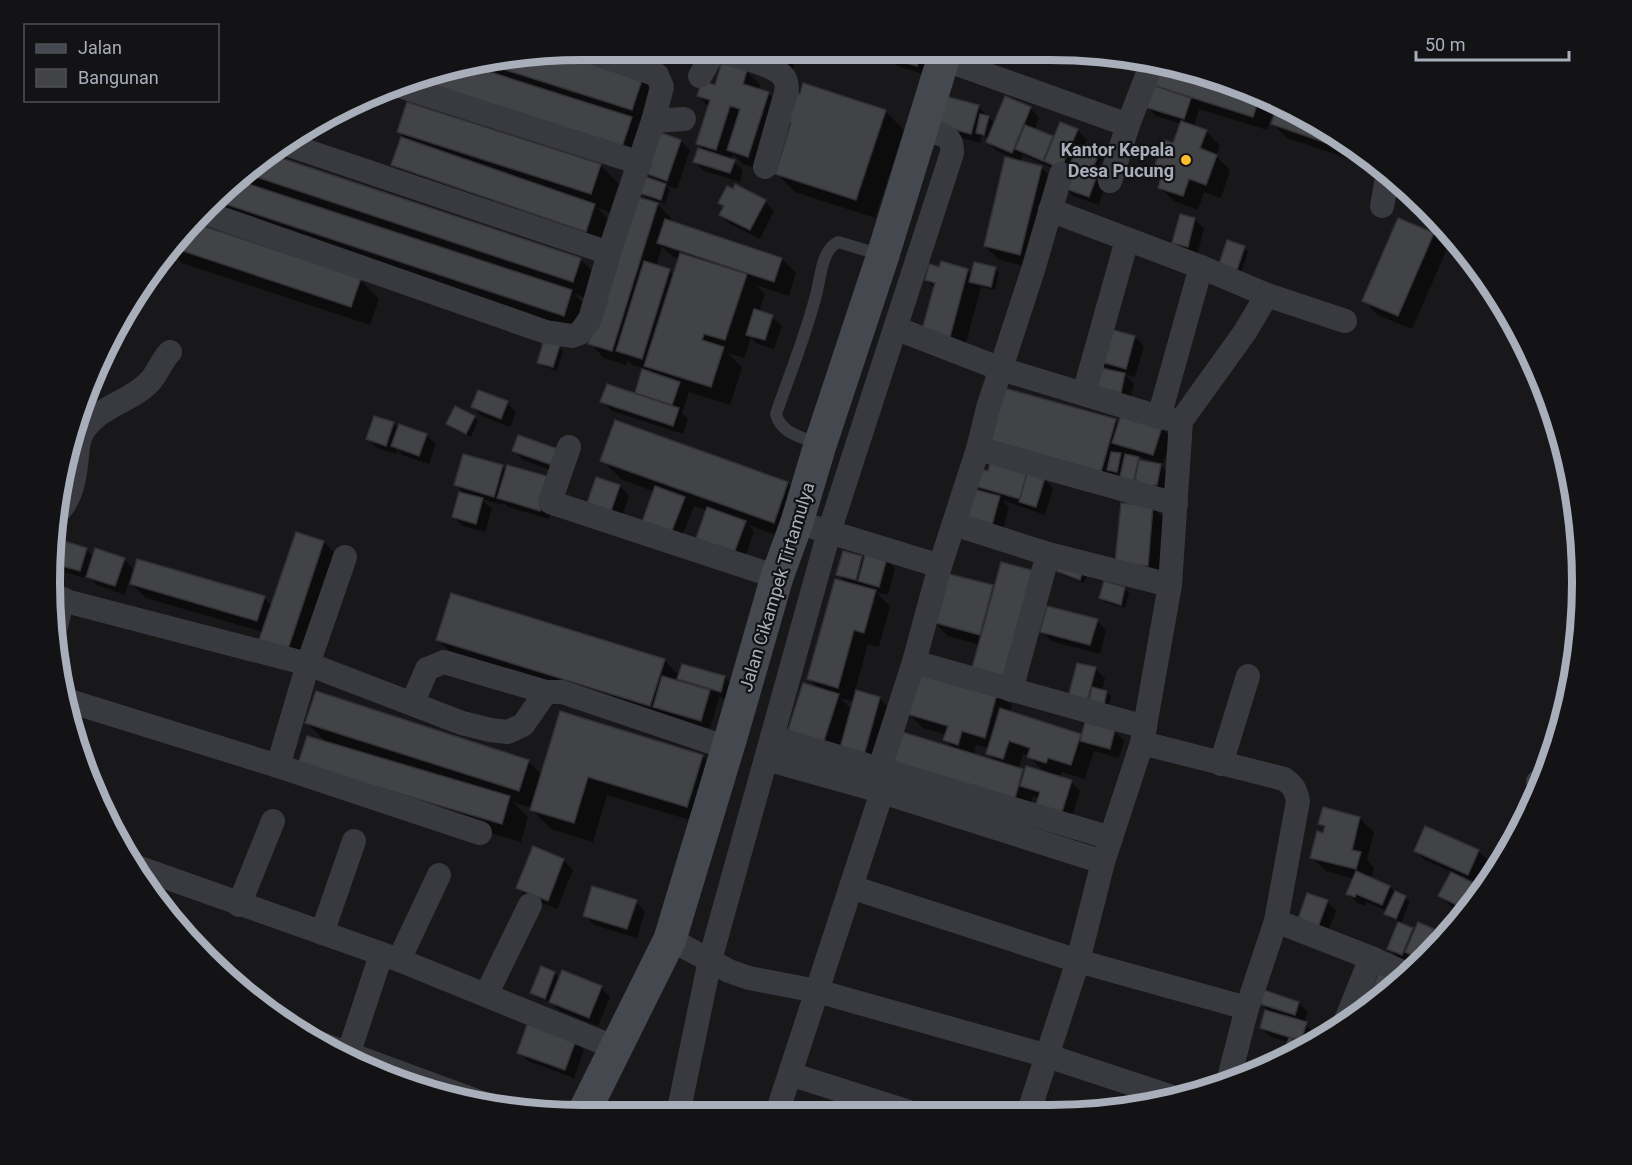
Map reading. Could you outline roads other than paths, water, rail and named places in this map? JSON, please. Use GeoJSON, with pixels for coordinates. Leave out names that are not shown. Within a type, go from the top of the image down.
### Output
{"type":"FeatureCollection","features":[{"type":"Feature","properties":{"kind":"street"},"geometry":{"type":"LineString","coordinates":[[211,215],[546,332],[573,336],[580,333],[590,319],[662,87],[657,75],[614,60]]}},
{"type":"Feature","properties":{"kind":"street"},"geometry":{"type":"LineString","coordinates":[[700,76],[709,60]]}},
{"type":"Feature","properties":{"kind":"street"},"geometry":{"type":"LineString","coordinates":[[746,60],[777,72],[786,80],[787,89],[765,167]]}},
{"type":"Feature","properties":{"kind":"street","name":"Jalan Cikampek Tirtamulya"},"geometry":{"type":"LineString","coordinates":[[588,1105],[670,939],[777,577],[883,255],[942,60]]}},
{"type":"Feature","properties":{"kind":"street"},"geometry":{"type":"LineString","coordinates":[[960,60],[1128,125]]}},
{"type":"Feature","properties":{"kind":"street"},"geometry":{"type":"LineString","coordinates":[[1110,181],[1149,70]]}},
{"type":"Feature","properties":{"kind":"street"},"geometry":{"type":"LineString","coordinates":[[411,90],[640,163]]}},
{"type":"Feature","properties":{"kind":"street"},"geometry":{"type":"LineString","coordinates":[[653,121],[684,119]]}},
{"type":"Feature","properties":{"kind":"street"},"geometry":{"type":"LineString","coordinates":[[682,1105],[710,960],[829,532],[952,153],[953,142],[950,138],[922,129]]}},
{"type":"Feature","properties":{"kind":"street"},"geometry":{"type":"LineString","coordinates":[[295,146],[609,253]]}},
{"type":"Feature","properties":{"kind":"street"},"geometry":{"type":"LineString","coordinates":[[780,1105],[851,886],[940,566],[1062,174]]}},
{"type":"Feature","properties":{"kind":"street"},"geometry":{"type":"LineString","coordinates":[[1382,206],[1386,183]]}},
{"type":"Feature","properties":{"kind":"street"},"geometry":{"type":"LineString","coordinates":[[1050,210],[1201,267],[1267,295],[1345,321]]}},
{"type":"Feature","properties":{"kind":"street"},"geometry":{"type":"LineString","coordinates":[[1084,393],[1127,240]]}},
{"type":"Feature","properties":{"kind":"street"},"geometry":{"type":"LineString","coordinates":[[1031,1105],[1078,962],[1103,862],[1144,735],[1170,585],[1176,504],[1170,419],[1201,267]]}},
{"type":"Feature","properties":{"kind":"street"},"geometry":{"type":"LineString","coordinates":[[1170,419],[1245,332],[1267,295]]}},
{"type":"Feature","properties":{"kind":"street"},"geometry":{"type":"LineString","coordinates":[[895,328],[1001,369],[1170,419]]}},
{"type":"Feature","properties":{"kind":"street"},"geometry":{"type":"LineString","coordinates":[[83,431],[92,420],[111,405],[152,380],[163,359],[170,352]]}},
{"type":"Feature","properties":{"kind":"street"},"geometry":{"type":"LineString","coordinates":[[67,498],[72,488],[78,446]]}},
{"type":"Feature","properties":{"kind":"street"},"geometry":{"type":"LineString","coordinates":[[569,447],[550,502],[777,577]]}},
{"type":"Feature","properties":{"kind":"street"},"geometry":{"type":"LineString","coordinates":[[978,449],[1176,504]]}},
{"type":"Feature","properties":{"kind":"street"},"geometry":{"type":"LineString","coordinates":[[797,522],[940,566]]}},
{"type":"Feature","properties":{"kind":"street"},"geometry":{"type":"LineString","coordinates":[[954,524],[1048,554],[1170,585]]}},
{"type":"Feature","properties":{"kind":"street"},"geometry":{"type":"LineString","coordinates":[[1011,690],[1048,554]]}},
{"type":"Feature","properties":{"kind":"street"},"geometry":{"type":"LineString","coordinates":[[278,766],[308,664],[345,557]]}},
{"type":"Feature","properties":{"kind":"street"},"geometry":{"type":"LineString","coordinates":[[60,598],[308,664],[462,723],[490,730],[508,732],[523,725],[546,692]]}},
{"type":"Feature","properties":{"kind":"street"},"geometry":{"type":"LineString","coordinates":[[412,702],[427,669],[444,662],[546,692],[562,692],[730,742],[769,748],[1103,862]]}},
{"type":"Feature","properties":{"kind":"street"},"geometry":{"type":"LineString","coordinates":[[914,662],[1011,690],[1221,764],[1284,779],[1292,785],[1298,801],[1276,921],[1247,1008],[1231,1072]]}},
{"type":"Feature","properties":{"kind":"street"},"geometry":{"type":"LineString","coordinates":[[1221,764],[1248,676]]}},
{"type":"Feature","properties":{"kind":"street"},"geometry":{"type":"LineString","coordinates":[[74,703],[278,766],[480,833]]}},
{"type":"Feature","properties":{"kind":"street"},"geometry":{"type":"LineString","coordinates":[[878,784],[1111,838]]}},
{"type":"Feature","properties":{"kind":"street"},"geometry":{"type":"LineString","coordinates":[[239,905],[273,821]]}},
{"type":"Feature","properties":{"kind":"street"},"geometry":{"type":"LineString","coordinates":[[322,933],[354,841]]}},
{"type":"Feature","properties":{"kind":"street"},"geometry":{"type":"LineString","coordinates":[[146,871],[486,994],[616,1048]]}},
{"type":"Feature","properties":{"kind":"street"},"geometry":{"type":"LineString","coordinates":[[350,1050],[390,958],[439,875]]}},
{"type":"Feature","properties":{"kind":"street"},"geometry":{"type":"LineString","coordinates":[[851,886],[1078,962],[1247,1008]]}},
{"type":"Feature","properties":{"kind":"street"},"geometry":{"type":"LineString","coordinates":[[486,994],[530,905]]}},
{"type":"Feature","properties":{"kind":"street"},"geometry":{"type":"LineString","coordinates":[[1276,921],[1399,971]]}},
{"type":"Feature","properties":{"kind":"street"},"geometry":{"type":"LineString","coordinates":[[670,939],[729,971],[749,978],[817,991],[1048,1056],[1160,1093]]}},
{"type":"Feature","properties":{"kind":"street"},"geometry":{"type":"LineString","coordinates":[[1350,1010],[1371,958]]}},
{"type":"Feature","properties":{"kind":"street"},"geometry":{"type":"LineString","coordinates":[[790,1074],[887,1105]]}},
{"type":"Feature","properties":{"kind":"lane"},"geometry":{"type":"LineString","coordinates":[[820,445],[784,430],[778,423],[776,414],[796,364],[812,313],[825,257],[830,246],[838,242],[883,255]]}},
{"type":"Feature","properties":{"kind":"place","name":"Kantor Kepala Desa Pucung"},"geometry":{"type":"Point","coordinates":[1186,160]}}]}
